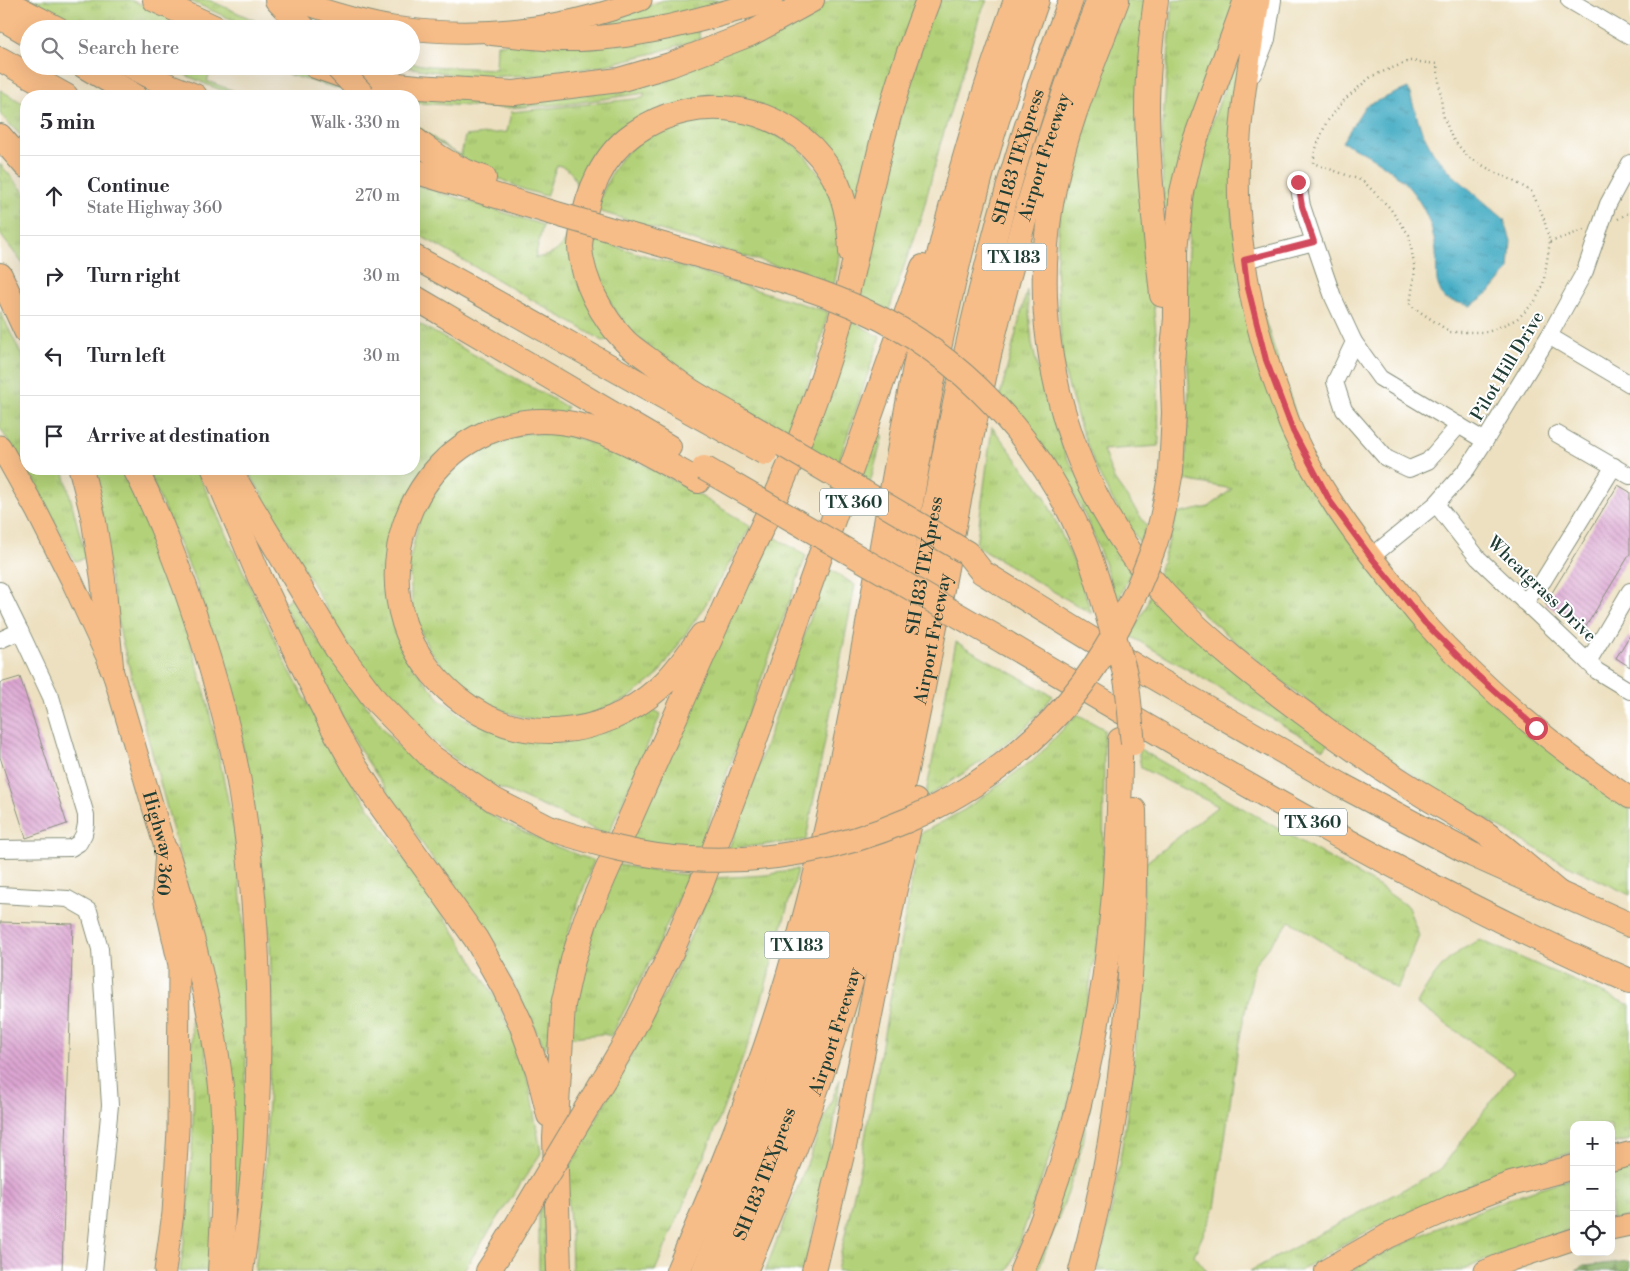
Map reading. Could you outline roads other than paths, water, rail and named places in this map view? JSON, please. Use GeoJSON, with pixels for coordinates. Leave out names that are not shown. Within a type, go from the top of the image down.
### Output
{"type":"FeatureCollection","features":[{"type":"Feature","properties":{"kind":"highway"},"geometry":{"type":"LineString","coordinates":[[2,0],[41,20]]}},
{"type":"Feature","properties":{"kind":"highway"},"geometry":{"type":"LineString","coordinates":[[155,0],[198,20]]}},
{"type":"Feature","properties":{"kind":"highway"},"geometry":{"type":"LineString","coordinates":[[277,0],[297,20]]}},
{"type":"Feature","properties":{"kind":"highway"},"geometry":{"type":"LineString","coordinates":[[492,33],[561,39],[634,33],[715,16],[770,0]]}},
{"type":"Feature","properties":{"kind":"highway"},"geometry":{"type":"LineString","coordinates":[[340,75],[357,81],[514,93],[619,80],[670,65],[750,34],[812,0]]}},
{"type":"Feature","properties":{"kind":"highway"},"geometry":{"type":"LineString","coordinates":[[559,1271],[555,1138],[564,1005],[573,960],[586,919],[736,581],[763,526],[804,430],[824,376],[851,279],[877,159],[894,99],[928,0]]}},
{"type":"Feature","properties":{"kind":"highway","name":"TX 183"},"geometry":{"type":"LineString","coordinates":[[678,1271],[718,1176],[755,1079],[786,984],[807,909],[842,758],[894,477],[942,242],[967,151],[1016,0]]}},
{"type":"Feature","properties":{"kind":"highway","name":"SH 183 TEXpress"},"geometry":{"type":"LineString","coordinates":[[704,1271],[779,1079],[828,921],[852,825],[870,737],[930,390],[952,286],[982,172],[1008,85],[1037,0]]}},
{"type":"Feature","properties":{"kind":"highway","name":"SH 183 TEXpress"},"geometry":{"type":"LineString","coordinates":[[725,1271],[764,1179],[796,1094],[845,941],[885,772],[963,366],[989,256],[1032,111],[1071,0]]}},
{"type":"Feature","properties":{"kind":"highway","name":"Airport Freeway"},"geometry":{"type":"LineString","coordinates":[[745,1271],[805,1120],[845,1004],[883,869],[928,668],[981,394],[1003,299],[1055,119],[1078,52],[1099,0]]}},
{"type":"Feature","properties":{"kind":"highway"},"geometry":{"type":"LineString","coordinates":[[1118,0],[1072,118],[1054,185],[1049,212],[1046,290],[1047,326],[1052,367],[1062,409],[1081,463],[1103,509],[1132,554],[1166,595],[1216,642],[1310,718],[1372,762],[1484,833],[1560,894]]}},
{"type":"Feature","properties":{"kind":"highway"},"geometry":{"type":"LineString","coordinates":[[1156,0],[1150,44],[1147,109],[1149,161],[1165,326],[1172,361]]}},
{"type":"Feature","properties":{"kind":"highway"},"geometry":{"type":"LineString","coordinates":[[233,475],[338,649],[376,700],[430,756],[494,800],[548,828],[587,841],[639,853],[689,859],[737,860],[788,855],[840,845],[932,810],[974,784],[1013,756],[1051,721],[1082,684],[1110,643],[1135,596],[1164,511],[1171,471],[1174,412],[1172,361],[1176,318],[1176,250],[1179,212],[1186,171],[1201,121],[1246,0]]}},
{"type":"Feature","properties":{"kind":"highway"},"geometry":{"type":"LineString","coordinates":[[0,17],[20,29]]}},
{"type":"Feature","properties":{"kind":"highway"},"geometry":{"type":"LineString","coordinates":[[0,59],[20,70]]}},
{"type":"Feature","properties":{"kind":"highway"},"geometry":{"type":"LineString","coordinates":[[29,75],[55,90]]}},
{"type":"Feature","properties":{"kind":"highway"},"geometry":{"type":"LineString","coordinates":[[99,75],[125,90]]}},
{"type":"Feature","properties":{"kind":"highway"},"geometry":{"type":"LineString","coordinates":[[148,75],[180,90]]}},
{"type":"Feature","properties":{"kind":"highway"},"geometry":{"type":"LineString","coordinates":[[344,75],[358,90]]}},
{"type":"Feature","properties":{"kind":"highway"},"geometry":{"type":"LineString","coordinates":[[730,424],[626,341],[604,315],[592,291],[585,271],[580,246],[584,218],[590,194],[600,173],[614,152],[631,134],[653,121],[679,112],[704,107],[731,108],[756,113],[776,121],[793,131],[813,148],[829,169],[839,189],[848,218],[851,248],[851,279]]}},
{"type":"Feature","properties":{"kind":"highway"},"geometry":{"type":"LineString","coordinates":[[0,136],[20,159]]}},
{"type":"Feature","properties":{"kind":"highway"},"geometry":{"type":"LineString","coordinates":[[420,143],[464,172],[488,179],[512,201]]}},
{"type":"Feature","properties":{"kind":"highway"},"geometry":{"type":"LineString","coordinates":[[488,1271],[639,1018],[669,957],[702,882],[752,748],[913,294],[967,151]]}},
{"type":"Feature","properties":{"kind":"highway"},"geometry":{"type":"LineString","coordinates":[[420,173],[760,273],[837,299],[886,321],[939,356],[974,385],[1007,418],[1031,448],[1061,494],[1084,540],[1125,674],[1133,744],[1126,841],[1115,894],[1108,956],[1093,1050],[1076,1116],[1056,1180],[1035,1241],[1022,1271]]}},
{"type":"Feature","properties":{"kind":"highway","name":"TX 360"},"geometry":{"type":"LineString","coordinates":[[420,260],[730,424],[982,572],[1148,674],[1343,786],[1473,855],[1630,925]]}},
{"type":"Feature","properties":{"kind":"highway"},"geometry":{"type":"LineString","coordinates":[[0,264],[20,289]]}},
{"type":"Feature","properties":{"kind":"highway"},"geometry":{"type":"LineString","coordinates":[[0,275],[20,318]]}},
{"type":"Feature","properties":{"kind":"highway","name":"TX 360"},"geometry":{"type":"LineString","coordinates":[[420,301],[701,474],[803,525],[1324,829],[1411,876],[1630,981]]}},
{"type":"Feature","properties":{"kind":"highway"},"geometry":{"type":"LineString","coordinates":[[701,474],[610,435],[562,422],[540,420],[520,423],[480,435],[462,446],[442,464],[423,487],[403,527],[398,544],[396,586],[404,626],[430,672],[468,707],[514,728],[554,732],[576,729],[606,720],[636,705],[660,687],[686,658],[736,581]]}},
{"type":"Feature","properties":{"kind":"highway"},"geometry":{"type":"LineString","coordinates":[[83,475],[93,516],[103,579],[111,666]]}},
{"type":"Feature","properties":{"kind":"highway"},"geometry":{"type":"LineString","coordinates":[[138,475],[173,555],[199,626],[221,702],[238,780],[249,855],[257,933],[258,1068],[256,1132],[241,1271]]}},
{"type":"Feature","properties":{"kind":"highway"},"geometry":{"type":"LineString","coordinates":[[217,475],[260,578],[331,724],[376,800],[476,939],[504,988],[521,1024],[538,1071],[555,1138]]}},
{"type":"Feature","properties":{"kind":"highway"},"geometry":{"type":"LineString","coordinates":[[814,1271],[845,1142],[894,893],[918,788],[928,668]]}},
{"type":"Feature","properties":{"kind":"highway"},"geometry":{"type":"LineString","coordinates":[[1081,1271],[1103,1173],[1117,1097],[1125,1027],[1134,898],[1126,841]]}},
{"type":"Feature","properties":{"kind":"highway"},"geometry":{"type":"LineString","coordinates":[[166,851],[178,883],[205,992],[223,1110],[224,1199],[220,1271]]}},
{"type":"Feature","properties":{"kind":"highway"},"geometry":{"type":"LineString","coordinates":[[1327,1271],[1388,1236],[1463,1202],[1512,1184],[1570,1168]]}},
{"type":"Feature","properties":{"kind":"main road"},"geometry":{"type":"LineString","coordinates":[[294,0],[362,20]]}},
{"type":"Feature","properties":{"kind":"main road"},"geometry":{"type":"LineString","coordinates":[[420,29],[492,33],[561,23],[617,9],[641,0]]}},
{"type":"Feature","properties":{"kind":"main road"},"geometry":{"type":"LineString","coordinates":[[1260,0],[1243,99],[1239,206],[1247,284],[1266,360],[1293,431],[1330,501],[1371,557],[1425,623],[1478,676],[1536,728],[1598,777],[1630,798]]}},
{"type":"Feature","properties":{"kind":"main road","name":"Highway 360"},"geometry":{"type":"LineString","coordinates":[[0,446],[36,510],[71,579],[111,666],[166,851],[163,892],[179,965],[179,975],[178,1130],[173,1213],[165,1271]]}},
{"type":"Feature","properties":{"kind":"main road"},"geometry":{"type":"LineString","coordinates":[[1615,1228],[1630,1225]]}},
{"type":"Feature","properties":{"kind":"main road"},"geometry":{"type":"LineString","coordinates":[[1485,1271],[1570,1240]]}},
{"type":"Feature","properties":{"kind":"street"},"geometry":{"type":"LineString","coordinates":[[1243,99],[1267,39],[1273,0]]}},
{"type":"Feature","properties":{"kind":"street"},"geometry":{"type":"LineString","coordinates":[[1569,0],[1588,5],[1630,36]]}},
{"type":"Feature","properties":{"kind":"street","name":"Pilot Hill Drive"},"geometry":{"type":"LineString","coordinates":[[1371,557],[1436,504],[1467,469],[1549,336],[1585,271],[1608,204],[1630,163]]}},
{"type":"Feature","properties":{"kind":"street"},"geometry":{"type":"LineString","coordinates":[[1298,182],[1302,206],[1333,297],[1354,342],[1380,378],[1485,441]]}},
{"type":"Feature","properties":{"kind":"street"},"geometry":{"type":"LineString","coordinates":[[1244,260],[1314,242]]}},
{"type":"Feature","properties":{"kind":"street"},"geometry":{"type":"LineString","coordinates":[[1549,336],[1630,384]]}},
{"type":"Feature","properties":{"kind":"street"},"geometry":{"type":"LineString","coordinates":[[1354,342],[1335,382],[1344,410],[1386,458],[1409,469],[1428,461],[1459,425]]}},
{"type":"Feature","properties":{"kind":"street"},"geometry":{"type":"LineString","coordinates":[[1557,434],[1630,476]]}},
{"type":"Feature","properties":{"kind":"street"},"geometry":{"type":"LineString","coordinates":[[1524,602],[1543,581],[1614,466]]}},
{"type":"Feature","properties":{"kind":"street","name":"Wheatgrass Drive"},"geometry":{"type":"LineString","coordinates":[[1436,504],[1478,558],[1588,662],[1630,591]]}},
{"type":"Feature","properties":{"kind":"street"},"geometry":{"type":"LineString","coordinates":[[0,590],[51,697],[80,795],[86,824],[79,842],[72,848],[0,849]]}},
{"type":"Feature","properties":{"kind":"street"},"geometry":{"type":"LineString","coordinates":[[0,640],[20,631]]}},
{"type":"Feature","properties":{"kind":"street"},"geometry":{"type":"LineString","coordinates":[[1588,662],[1597,671],[1630,691]]}},
{"type":"Feature","properties":{"kind":"street"},"geometry":{"type":"LineString","coordinates":[[0,895],[68,899],[89,911],[100,949],[110,1105],[94,1271]]}},
{"type":"Feature","properties":{"kind":"water"},"geometry":{"type":"Polygon","coordinates":[[[1408,88],[1421,129],[1433,152],[1452,174],[1504,219],[1511,241],[1509,270],[1491,291],[1471,306],[1444,299],[1437,281],[1436,248],[1430,224],[1414,193],[1402,180],[1375,159],[1342,142],[1365,106],[1408,88]]]}}]}
